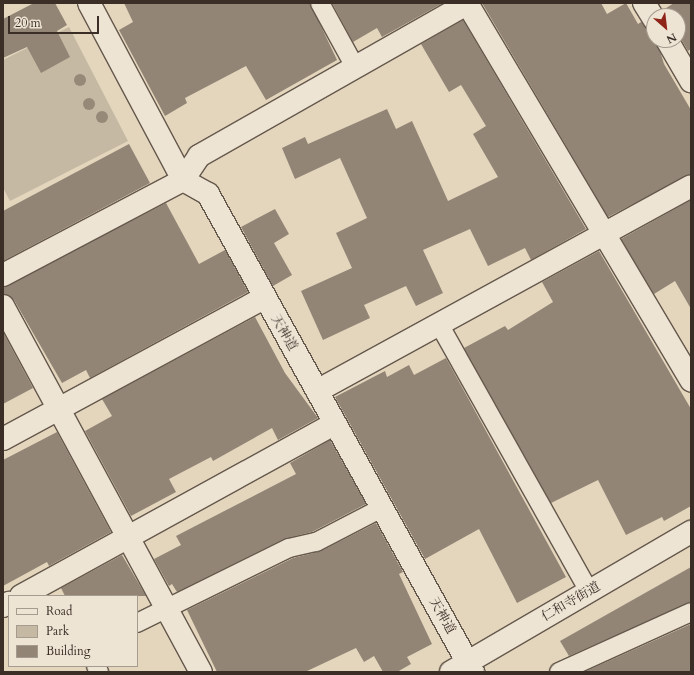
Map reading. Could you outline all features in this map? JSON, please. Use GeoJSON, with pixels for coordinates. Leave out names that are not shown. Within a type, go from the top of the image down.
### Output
{"type":"FeatureCollection","features":[{"type":"Feature","properties":{"kind":"street"},"geometry":{"type":"LineString","coordinates":[[89,3],[183,180]]}},
{"type":"Feature","properties":{"kind":"street"},"geometry":{"type":"LineString","coordinates":[[3,275],[183,180],[199,156],[468,3],[691,381]]}},
{"type":"Feature","properties":{"kind":"street"},"geometry":{"type":"LineString","coordinates":[[672,48],[691,81]]}},
{"type":"Feature","properties":{"kind":"street","name":"天神道"},"geometry":{"type":"LineString","coordinates":[[183,180],[208,194],[264,298],[317,391],[464,669]]}},
{"type":"Feature","properties":{"kind":"street"},"geometry":{"type":"LineString","coordinates":[[317,391],[691,186]]}},
{"type":"Feature","properties":{"kind":"street"},"geometry":{"type":"LineString","coordinates":[[3,440],[264,298]]}},
{"type":"Feature","properties":{"kind":"street"},"geometry":{"type":"LineString","coordinates":[[3,306],[201,672]]}},
{"type":"Feature","properties":{"kind":"street"},"geometry":{"type":"LineString","coordinates":[[23,595],[334,424]]}},
{"type":"Feature","properties":{"kind":"street","name":"仁和寺街道"},"geometry":{"type":"LineString","coordinates":[[464,669],[589,591],[691,532]]}},
{"type":"Feature","properties":{"kind":"lane"},"geometry":{"type":"LineString","coordinates":[[320,3],[355,67]]}},
{"type":"Feature","properties":{"kind":"lane"},"geometry":{"type":"LineString","coordinates":[[440,324],[589,591]]}},
{"type":"Feature","properties":{"kind":"lane"},"geometry":{"type":"LineString","coordinates":[[138,622],[289,548],[316,542],[380,508]]}},
{"type":"Feature","properties":{"kind":"lane"},"geometry":{"type":"LineString","coordinates":[[559,672],[691,612]]}},
{"type":"Feature","properties":{"kind":"green space"},"geometry":{"type":"Polygon","coordinates":[[[69,27],[128,141],[10,201],[3,188],[3,60],[69,27]]]}},
{"type":"Feature","properties":{"kind":"building"},"geometry":{"type":"Polygon","coordinates":[[[34,3],[55,3],[67,25],[57,31],[70,57],[41,73],[27,47],[3,58],[3,19],[34,3]]]}},
{"type":"Feature","properties":{"kind":"building"},"geometry":{"type":"Polygon","coordinates":[[[124,3],[310,3],[337,60],[266,100],[246,66],[185,98],[187,103],[165,116],[119,30],[133,22],[124,3]]]}},
{"type":"Feature","properties":{"kind":"building"},"geometry":{"type":"Polygon","coordinates":[[[332,3],[443,3],[382,37],[377,28],[353,42],[332,3]]]}},
{"type":"Feature","properties":{"kind":"building"},"geometry":{"type":"Polygon","coordinates":[[[482,3],[601,3],[607,14],[626,3],[638,24],[641,22],[646,25],[646,48],[659,48],[664,64],[691,110],[691,174],[608,217],[482,3]]]}},
{"type":"Feature","properties":{"kind":"building"},"geometry":{"type":"Polygon","coordinates":[[[674,3],[691,3],[691,49],[688,51],[686,48],[686,8],[666,8],[674,3]]]}},
{"type":"Feature","properties":{"kind":"building"},"geometry":{"type":"Polygon","coordinates":[[[463,20],[586,229],[531,260],[525,248],[488,266],[470,229],[423,250],[443,293],[416,306],[406,286],[364,305],[370,318],[323,340],[301,291],[352,268],[336,233],[367,218],[340,158],[295,179],[282,148],[305,137],[308,144],[387,109],[396,129],[412,121],[448,201],[498,177],[473,134],[486,126],[461,85],[449,92],[421,44],[463,20]]]}},
{"type":"Feature","properties":{"kind":"building"},"geometry":{"type":"Polygon","coordinates":[[[129,144],[150,183],[3,261],[3,211],[129,144]]]}},
{"type":"Feature","properties":{"kind":"building"},"geometry":{"type":"Polygon","coordinates":[[[691,200],[691,309],[675,281],[654,294],[621,239],[691,200]]]}},
{"type":"Feature","properties":{"kind":"building"},"geometry":{"type":"Polygon","coordinates":[[[166,203],[199,264],[225,250],[248,292],[90,378],[86,370],[62,383],[14,300],[3,294],[3,287],[166,203]]]}},
{"type":"Feature","properties":{"kind":"building"},"geometry":{"type":"Polygon","coordinates":[[[275,209],[289,234],[274,243],[292,275],[273,286],[241,227],[275,209]]]}},
{"type":"Feature","properties":{"kind":"building"},"geometry":{"type":"Polygon","coordinates":[[[599,251],[691,409],[691,506],[664,521],[662,517],[626,535],[598,480],[551,503],[464,348],[505,326],[508,330],[553,302],[542,282],[599,251]]]}},
{"type":"Feature","properties":{"kind":"building"},"geometry":{"type":"Polygon","coordinates":[[[255,317],[285,373],[318,418],[278,440],[272,428],[213,461],[211,457],[169,479],[176,492],[131,516],[85,431],[112,416],[102,399],[255,317]]]}},
{"type":"Feature","properties":{"kind":"building"},"geometry":{"type":"Polygon","coordinates":[[[3,332],[33,388],[3,404],[3,332]]]}},
{"type":"Feature","properties":{"kind":"building"},"geometry":{"type":"Polygon","coordinates":[[[446,358],[566,577],[517,603],[479,529],[425,559],[335,397],[385,371],[387,377],[409,365],[414,375],[446,358]]]}},
{"type":"Feature","properties":{"kind":"building"},"geometry":{"type":"Polygon","coordinates":[[[57,432],[111,532],[49,566],[47,562],[3,586],[3,460],[57,432]]]}},
{"type":"Feature","properties":{"kind":"building"},"geometry":{"type":"Polygon","coordinates":[[[330,440],[366,504],[312,532],[284,539],[177,592],[172,584],[169,586],[154,559],[181,545],[176,536],[296,474],[290,463],[330,440]]]}},
{"type":"Feature","properties":{"kind":"building"},"geometry":{"type":"Polygon","coordinates":[[[376,523],[403,572],[399,574],[432,644],[407,657],[411,664],[397,672],[383,672],[374,656],[364,662],[356,648],[305,672],[217,672],[187,610],[293,558],[321,551],[376,523]]]}},
{"type":"Feature","properties":{"kind":"building"},"geometry":{"type":"Polygon","coordinates":[[[122,555],[146,596],[64,595],[61,588],[122,555]]]}},
{"type":"Feature","properties":{"kind":"building"},"geometry":{"type":"Polygon","coordinates":[[[691,567],[691,602],[569,656],[560,641],[691,567]]]}},
{"type":"Feature","properties":{"kind":"building"},"geometry":{"type":"Polygon","coordinates":[[[691,624],[691,672],[584,672],[691,624]]]}}]}
